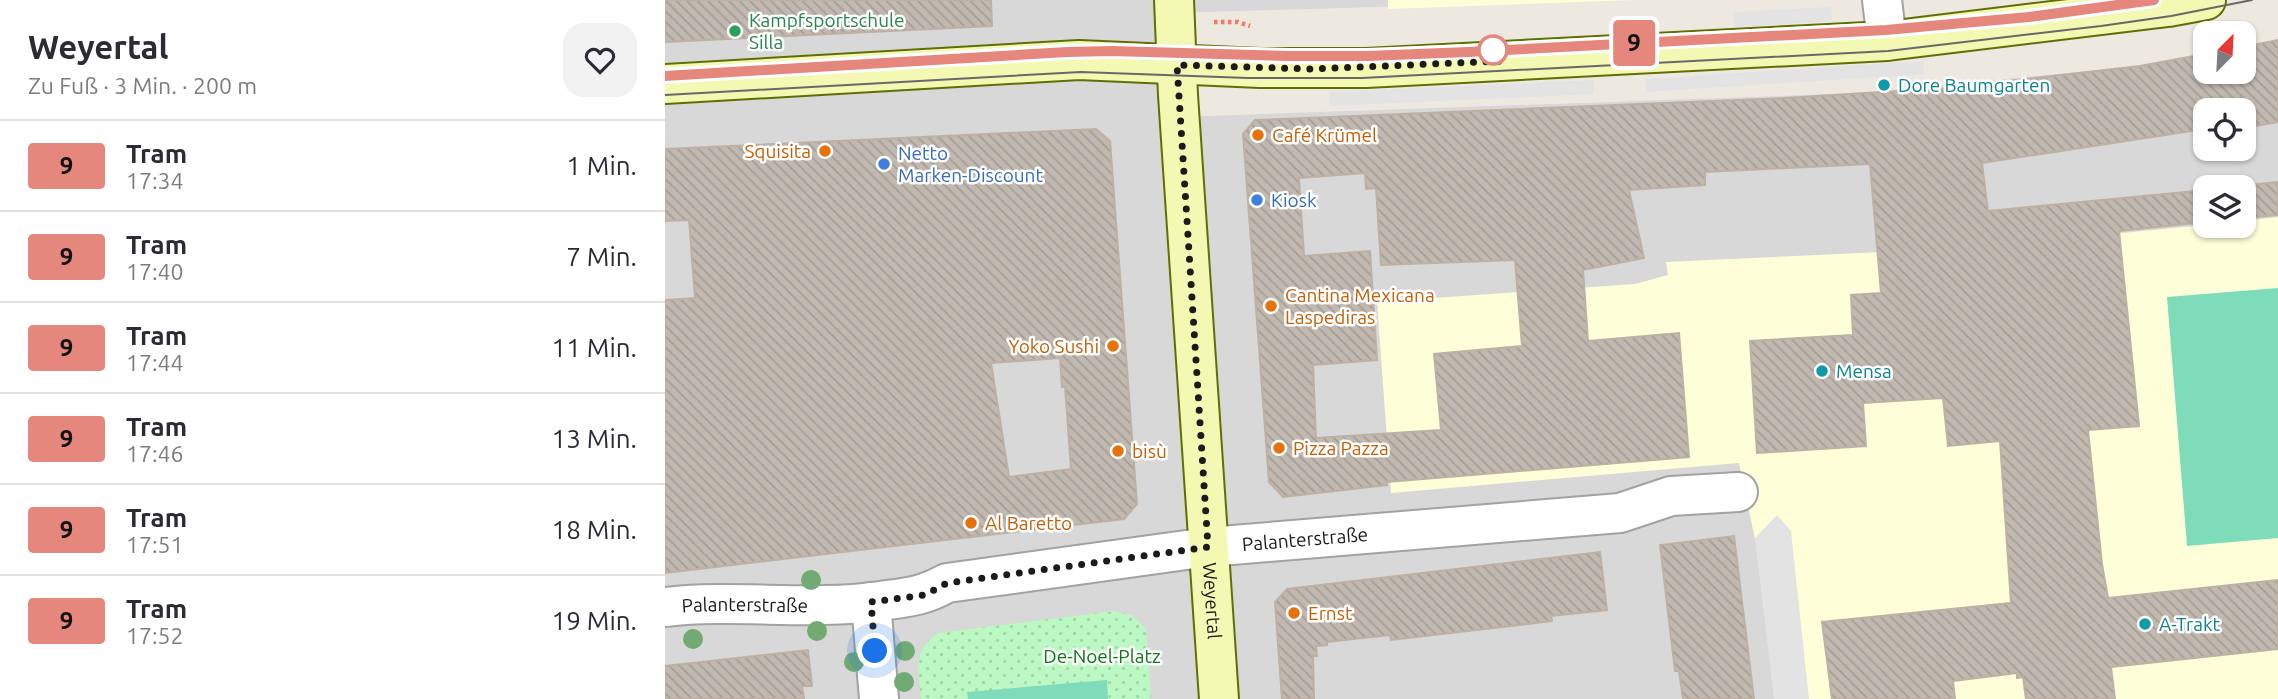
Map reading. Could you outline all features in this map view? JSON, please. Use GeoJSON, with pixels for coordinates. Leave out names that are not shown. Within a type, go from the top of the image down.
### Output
{"type":"FeatureCollection","features":[{"type":"Feature","properties":{"kind":"street","name":"Weyertal"},"geometry":{"type":"LineString","coordinates":[[1174,0],[1219,699]]}},
{"type":"Feature","properties":{"kind":"street"},"geometry":{"type":"LineString","coordinates":[[1882,0],[1887,41]]}},
{"type":"Feature","properties":{"kind":"street"},"geometry":{"type":"LineString","coordinates":[[665,84],[1079,60],[1260,68],[1366,68],[1887,41],[2168,8],[2206,0]]}},
{"type":"Feature","properties":{"kind":"street","name":"Palanterstraße"},"geometry":{"type":"LineString","coordinates":[[665,607],[831,606],[871,602],[925,595],[947,583],[1208,547],[1620,513],[1671,496],[1738,492]]}},
{"type":"Feature","properties":{"kind":"street"},"geometry":{"type":"LineString","coordinates":[[871,602],[879,699]]}},
{"type":"Feature","properties":{"kind":"shaded area"},"geometry":{"type":"Polygon","coordinates":[[[665,0],[1610,0],[1175,13],[1180,117],[1864,93],[2140,66],[2193,71],[2193,84],[2256,84],[2256,60],[2278,41],[2278,699],[665,699],[665,0]]]}},
{"type":"Feature","properties":{"kind":"shaded area"},"geometry":{"type":"Polygon","coordinates":[[[1388,0],[1635,0],[1388,9],[1388,0]]]}},
{"type":"Feature","properties":{"kind":"shaded area"},"geometry":{"type":"Polygon","coordinates":[[[1831,7],[1832,21],[1734,27],[1733,12],[1831,7]]]}},
{"type":"Feature","properties":{"kind":"shaded area"},"geometry":{"type":"Polygon","coordinates":[[[1923,61],[1924,74],[1646,92],[1645,79],[1923,61]]]}},
{"type":"Feature","properties":{"kind":"shaded area"},"geometry":{"type":"Polygon","coordinates":[[[1594,80],[1594,94],[1329,106],[1329,92],[1594,80]]]}},
{"type":"Feature","properties":{"kind":"shaded area"},"geometry":{"type":"Polygon","coordinates":[[[2278,217],[2278,699],[1775,699],[1756,544],[1739,463],[1391,493],[1377,302],[1635,284],[1668,275],[1666,262],[1969,248],[2193,226],[2193,238],[2256,238],[2256,220],[2278,217]]]}},
{"type":"Feature","properties":{"kind":"shaded area"},"geometry":{"type":"Polygon","coordinates":[[[1777,515],[1791,531],[1809,699],[1774,699],[1755,538],[1777,515]]]}},
{"type":"Feature","properties":{"kind":"green space"},"geometry":{"type":"Polygon","coordinates":[[[2278,288],[2278,538],[2187,546],[2167,297],[2278,288]]]}},
{"type":"Feature","properties":{"kind":"green space","name":"De-Noel-Platz"},"geometry":{"type":"Polygon","coordinates":[[[1114,611],[1133,616],[1146,629],[1151,699],[921,699],[918,670],[920,655],[929,640],[938,633],[1114,611]]]}},
{"type":"Feature","properties":{"kind":"green space"},"geometry":{"type":"Polygon","coordinates":[[[1107,680],[1108,699],[968,699],[967,692],[1107,680]]]}},
{"type":"Feature","properties":{"kind":"building"},"geometry":{"type":"Polygon","coordinates":[[[665,0],[991,0],[992,26],[665,42],[665,0]]]}},
{"type":"Feature","properties":{"kind":"building"},"geometry":{"type":"Polygon","coordinates":[[[2278,40],[2278,122],[2256,126],[2256,98],[2193,98],[2193,131],[1982,163],[1988,211],[2193,191],[2193,223],[2119,231],[2139,426],[2088,430],[2108,598],[2278,580],[2278,649],[2111,667],[2115,699],[2026,699],[2023,677],[2017,678],[2017,673],[1953,681],[1955,699],[1832,699],[1822,622],[2011,603],[2000,441],[1948,446],[1943,398],[1863,403],[1866,446],[1757,453],[1750,341],[1853,335],[1851,295],[1881,293],[1870,164],[1705,172],[1705,185],[1629,190],[1644,258],[1583,270],[1588,341],[1679,333],[1689,457],[1387,482],[1387,485],[1283,497],[1269,482],[1243,134],[1255,120],[1784,98],[1947,88],[2140,66],[2193,56],[2193,84],[2256,84],[2256,44],[2278,40]],[[1365,173],[1299,178],[1304,256],[1370,251],[1377,360],[1313,365],[1316,438],[1441,430],[1434,354],[1522,346],[1515,260],[1381,265],[1376,188],[1366,189],[1365,173]]]}},
{"type":"Feature","properties":{"kind":"building"},"geometry":{"type":"Polygon","coordinates":[[[1096,129],[1110,141],[1137,504],[1124,519],[665,573],[665,300],[695,298],[689,220],[665,221],[665,149],[1096,129]],[[1060,358],[991,363],[1009,477],[1071,469],[1065,386],[1062,387],[1060,358]]]}},
{"type":"Feature","properties":{"kind":"building"},"geometry":{"type":"Polygon","coordinates":[[[2278,182],[2278,215],[2256,217],[2256,184],[2278,182]]]}},
{"type":"Feature","properties":{"kind":"building"},"geometry":{"type":"Polygon","coordinates":[[[1734,536],[1754,699],[1683,699],[1679,671],[1675,671],[1660,545],[1734,536]]]}},
{"type":"Feature","properties":{"kind":"building"},"geometry":{"type":"Polygon","coordinates":[[[1600,552],[1607,610],[1551,616],[1552,621],[1391,640],[1390,635],[1327,642],[1327,645],[1316,646],[1317,656],[1313,656],[1314,699],[1282,699],[1275,602],[1287,589],[1600,552]]]}},
{"type":"Feature","properties":{"kind":"building"},"geometry":{"type":"Polygon","coordinates":[[[808,650],[812,686],[802,686],[804,699],[665,699],[665,666],[808,650]]]}},
{"type":"Feature","properties":{"kind":"tram line"},"geometry":{"type":"LineString","coordinates":[[665,76],[1067,52],[1367,56],[1886,30],[2029,17],[2154,0]]}},
{"type":"Feature","properties":{"kind":"tram line","name":"9"},"geometry":{"type":"LineString","coordinates":[[665,76],[1067,52],[1367,56],[1641,43],[1886,30],[2029,17],[2154,0]]}},
{"type":"Feature","properties":{"kind":"tram line"},"geometry":{"type":"LineString","coordinates":[[665,95],[1081,72],[1248,78],[1362,78],[1888,51],[2101,26],[2252,0]]}},
{"type":"Feature","properties":{"kind":"place","name":"Kampfsportschule Silla"},"geometry":{"type":"Point","coordinates":[735,31]}},
{"type":"Feature","properties":{"kind":"place","name":"Dore Baumgarten"},"geometry":{"type":"Point","coordinates":[1884,85]}},
{"type":"Feature","properties":{"kind":"place","name":"Café Krümel"},"geometry":{"type":"Point","coordinates":[1258,135]}},
{"type":"Feature","properties":{"kind":"place","name":"Squisita"},"geometry":{"type":"Point","coordinates":[825,151]}},
{"type":"Feature","properties":{"kind":"place","name":"Netto Marken-Discount"},"geometry":{"type":"Point","coordinates":[884,164]}},
{"type":"Feature","properties":{"kind":"place","name":"Kiosk"},"geometry":{"type":"Point","coordinates":[1257,200]}},
{"type":"Feature","properties":{"kind":"place","name":"Cantina Mexicana Laspediras"},"geometry":{"type":"Point","coordinates":[1271,306]}},
{"type":"Feature","properties":{"kind":"place","name":"Yoko Sushi"},"geometry":{"type":"Point","coordinates":[1113,346]}},
{"type":"Feature","properties":{"kind":"place","name":"Mensa"},"geometry":{"type":"Point","coordinates":[1822,371]}},
{"type":"Feature","properties":{"kind":"place","name":"Pizza Pazza"},"geometry":{"type":"Point","coordinates":[1279,448]}},
{"type":"Feature","properties":{"kind":"place","name":"bisù"},"geometry":{"type":"Point","coordinates":[1118,451]}},
{"type":"Feature","properties":{"kind":"place","name":"Al Baretto"},"geometry":{"type":"Point","coordinates":[971,523]}},
{"type":"Feature","properties":{"kind":"place","name":"Ernst"},"geometry":{"type":"Point","coordinates":[1294,613]}},
{"type":"Feature","properties":{"kind":"place","name":"A-Trakt"},"geometry":{"type":"Point","coordinates":[2145,624]}},
{"type":"Feature","properties":{"kind":"route"},"geometry":{"type":"LineString","coordinates":[[875,651],[871,602],[925,595],[947,583],[1208,547],[1177,65],[1313,69],[1503,61],[1493,50]]}}]}
